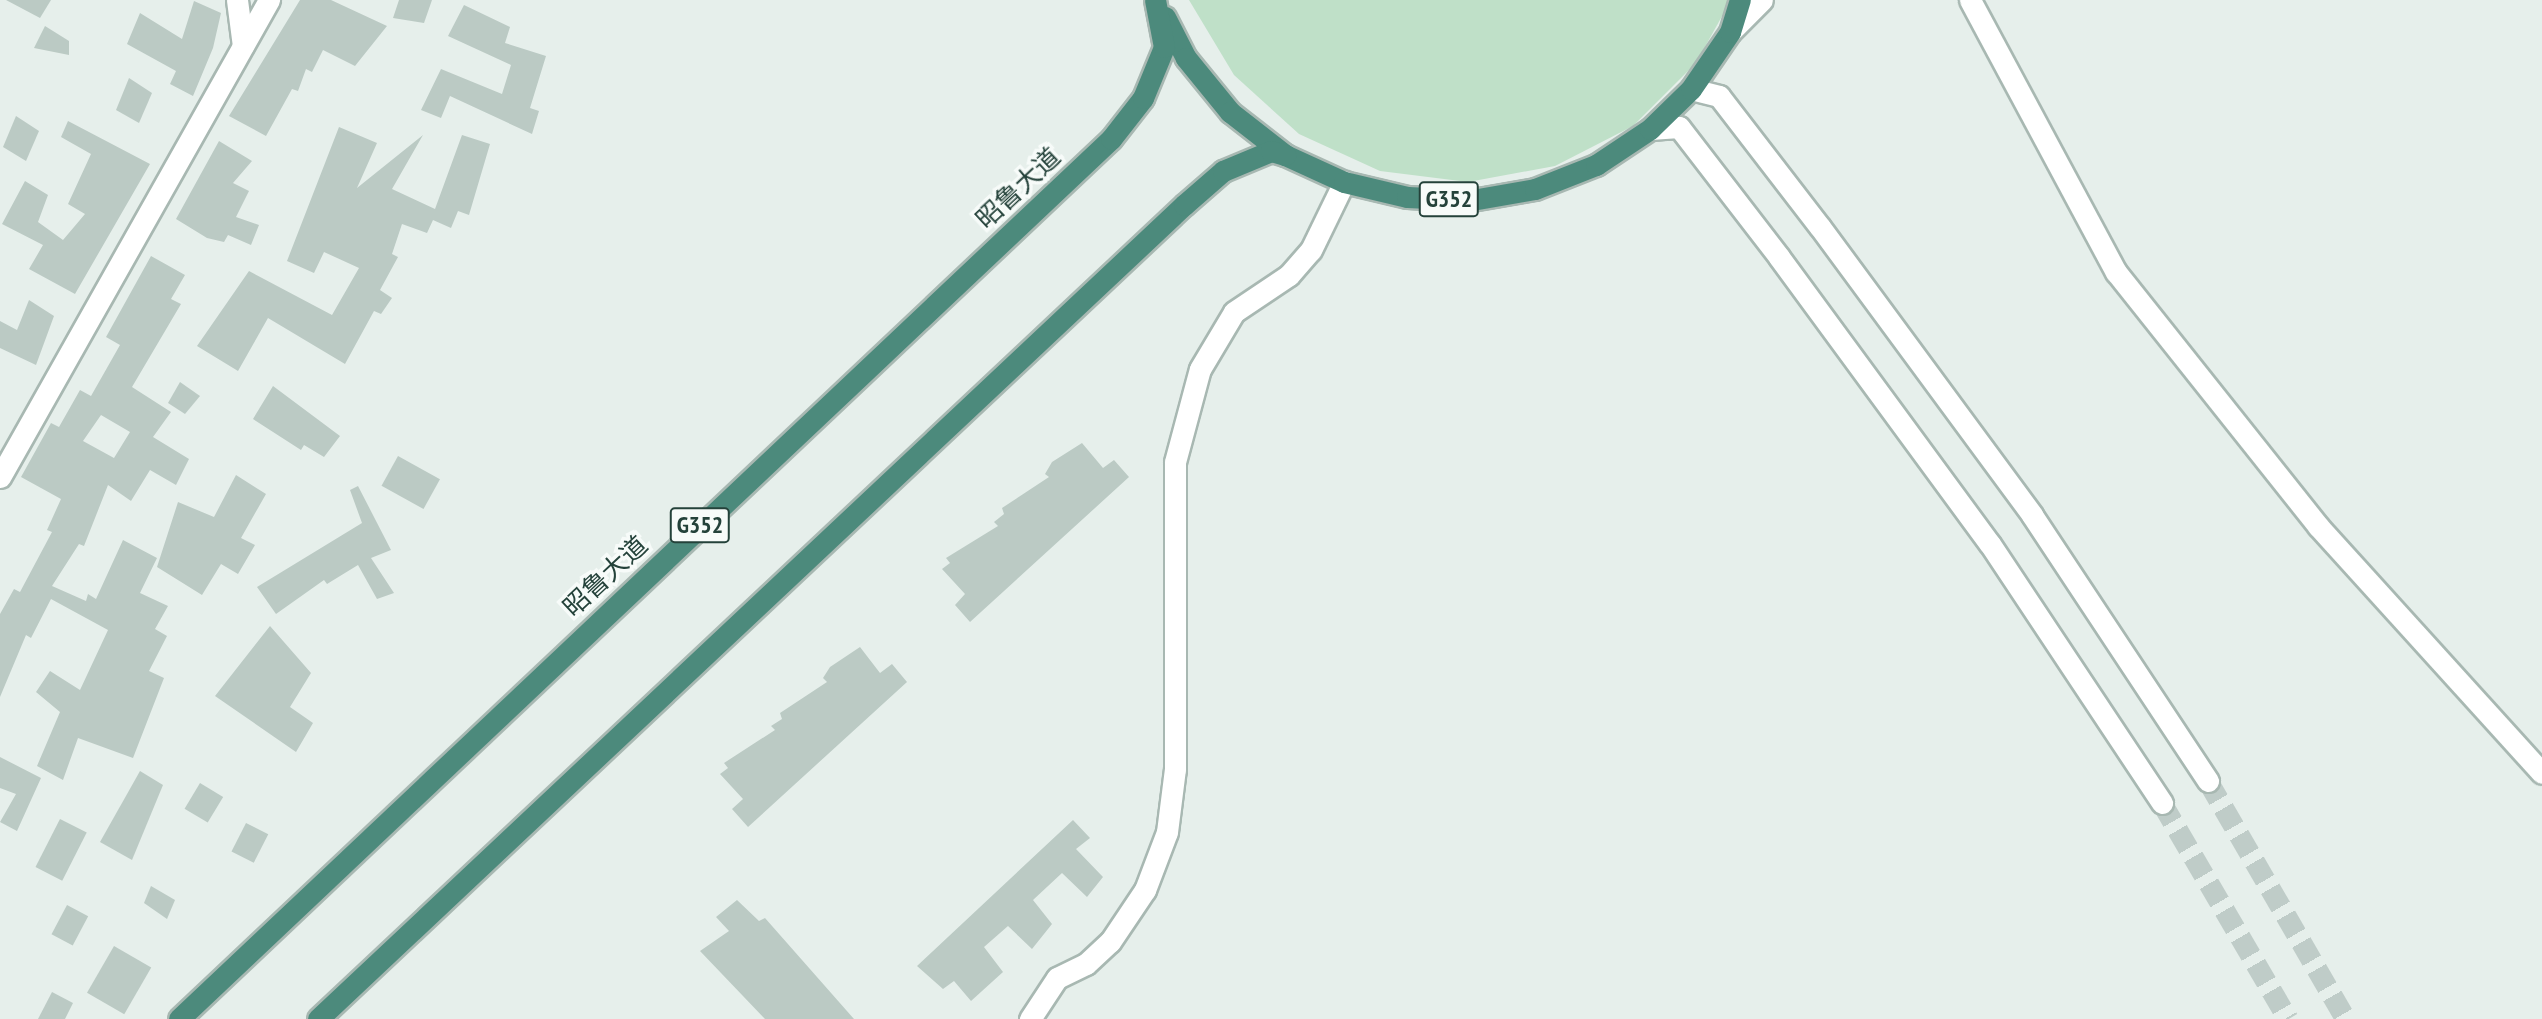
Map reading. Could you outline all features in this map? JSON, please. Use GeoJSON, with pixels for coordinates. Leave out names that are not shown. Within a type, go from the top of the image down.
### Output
{"type":"FeatureCollection","features":[{"type":"Feature","properties":{"kind":"highway","name":"昭鲁大道"},"geometry":{"type":"LineString","coordinates":[[1156,0],[1186,58],[1221,101],[1285,155],[1344,182],[1407,197],[1472,200],[1510,193],[1596,165],[1650,129],[1690,89],[1730,32],[1740,0]]}},
{"type":"Feature","properties":{"kind":"highway","name":"昭鲁大道"},"geometry":{"type":"LineString","coordinates":[[179,1019],[1111,139],[1143,98],[1164,47],[1156,0]]}},
{"type":"Feature","properties":{"kind":"highway"},"geometry":{"type":"LineString","coordinates":[[318,1019],[1184,205],[1223,171],[1271,151],[1285,155]]}},
{"type":"Feature","properties":{"kind":"main road"},"geometry":{"type":"LineString","coordinates":[[237,0],[243,46]]}},
{"type":"Feature","properties":{"kind":"main road"},"geometry":{"type":"LineString","coordinates":[[0,477],[269,0]]}},
{"type":"Feature","properties":{"kind":"main road"},"geometry":{"type":"LineString","coordinates":[[1730,32],[1762,0]]}},
{"type":"Feature","properties":{"kind":"main road"},"geometry":{"type":"LineString","coordinates":[[1970,0],[2116,272],[2318,526],[2542,773]]}},
{"type":"Feature","properties":{"kind":"main road"},"geometry":{"type":"LineString","coordinates":[[1690,89],[1719,96],[1820,227],[2032,515],[2208,781]]}},
{"type":"Feature","properties":{"kind":"main road"},"geometry":{"type":"LineString","coordinates":[[1650,129],[1679,127],[1771,247],[1990,544],[2162,803]]}},
{"type":"Feature","properties":{"kind":"main road"},"geometry":{"type":"LineString","coordinates":[[1030,1019],[1057,978],[1086,964],[1110,943],[1145,890],[1167,832],[1175,769],[1175,462],[1199,369],[1234,312],[1289,275],[1311,250],[1344,182]]}},
{"type":"Feature","properties":{"kind":"green space"},"geometry":{"type":"Polygon","coordinates":[[[1189,0],[1731,0],[1696,63],[1633,126],[1555,166],[1468,182],[1380,171],[1299,134],[1234,75],[1189,0]]]}},
{"type":"Feature","properties":{"kind":"building"},"geometry":{"type":"Polygon","coordinates":[[[6,0],[51,0],[40,18],[6,0]]]}},
{"type":"Feature","properties":{"kind":"building"},"geometry":{"type":"Polygon","coordinates":[[[300,0],[331,0],[387,26],[355,66],[323,50],[312,72],[306,69],[298,91],[292,89],[266,136],[229,116],[300,0]]]}},
{"type":"Feature","properties":{"kind":"building"},"geometry":{"type":"Polygon","coordinates":[[[399,0],[432,0],[424,23],[393,18],[399,0]]]}},
{"type":"Feature","properties":{"kind":"building"},"geometry":{"type":"Polygon","coordinates":[[[194,1],[221,13],[213,48],[193,96],[170,84],[176,71],[127,44],[140,13],[182,39],[194,1]]]}},
{"type":"Feature","properties":{"kind":"building"},"geometry":{"type":"Polygon","coordinates":[[[464,5],[510,27],[505,43],[546,56],[530,108],[539,111],[532,134],[450,96],[441,118],[421,110],[441,69],[502,94],[511,65],[448,36],[464,5]]]}},
{"type":"Feature","properties":{"kind":"building"},"geometry":{"type":"Polygon","coordinates":[[[45,26],[69,41],[69,55],[34,48],[45,26]]]}},
{"type":"Feature","properties":{"kind":"building"},"geometry":{"type":"Polygon","coordinates":[[[129,78],[152,93],[139,123],[116,110],[129,78]]]}},
{"type":"Feature","properties":{"kind":"building"},"geometry":{"type":"Polygon","coordinates":[[[16,116],[39,131],[26,161],[3,147],[16,116]]]}},
{"type":"Feature","properties":{"kind":"building"},"geometry":{"type":"Polygon","coordinates":[[[68,121],[150,164],[75,294],[29,269],[43,245],[2,224],[25,181],[48,195],[38,222],[63,240],[85,214],[68,204],[91,154],[61,137],[68,121]]]}},
{"type":"Feature","properties":{"kind":"building"},"geometry":{"type":"Polygon","coordinates":[[[339,127],[377,143],[357,188],[423,135],[392,189],[435,209],[462,135],[490,144],[469,215],[458,211],[451,228],[433,220],[427,233],[402,224],[392,254],[398,257],[380,290],[392,298],[381,314],[374,311],[345,364],[268,318],[238,371],[197,346],[249,271],[332,315],[359,268],[324,252],[314,273],[287,261],[339,127]]]}},
{"type":"Feature","properties":{"kind":"building"},"geometry":{"type":"Polygon","coordinates":[[[219,141],[252,161],[233,183],[249,191],[236,217],[259,225],[251,245],[228,235],[224,242],[207,238],[176,219],[219,141]]]}},
{"type":"Feature","properties":{"kind":"building"},"geometry":{"type":"Polygon","coordinates":[[[151,256],[185,275],[171,299],[181,304],[132,387],[171,412],[153,437],[189,459],[176,485],[150,470],[131,501],[108,485],[84,546],[79,544],[52,586],[86,601],[88,594],[96,599],[123,540],[157,558],[140,593],[168,606],[155,629],[167,636],[149,671],[164,678],[133,758],[78,738],[63,780],[37,766],[60,712],[36,692],[50,671],[80,690],[108,630],[51,599],[31,638],[26,635],[0,697],[0,614],[14,589],[20,592],[52,532],[47,530],[61,499],[21,477],[51,423],[59,427],[80,390],[91,396],[120,345],[106,337],[151,256]],[[101,415],[83,441],[114,458],[130,432],[101,415]]]}},
{"type":"Feature","properties":{"kind":"building"},"geometry":{"type":"Polygon","coordinates":[[[29,300],[54,316],[36,365],[0,348],[0,321],[17,330],[29,300]]]}},
{"type":"Feature","properties":{"kind":"building"},"geometry":{"type":"Polygon","coordinates":[[[180,382],[200,396],[185,414],[168,403],[180,382]]]}},
{"type":"Feature","properties":{"kind":"building"},"geometry":{"type":"Polygon","coordinates":[[[273,386],[340,436],[324,457],[304,445],[301,450],[253,419],[273,386]]]}},
{"type":"Feature","properties":{"kind":"building"},"geometry":{"type":"Polygon","coordinates":[[[1082,443],[1103,468],[1114,460],[1129,477],[970,622],[955,605],[965,594],[942,569],[950,563],[946,558],[998,526],[994,522],[1004,514],[1002,508],[1049,477],[1045,474],[1052,462],[1082,443]]]}},
{"type":"Feature","properties":{"kind":"building"},"geometry":{"type":"Polygon","coordinates":[[[398,456],[440,479],[423,509],[382,486],[398,456]]]}},
{"type":"Feature","properties":{"kind":"building"},"geometry":{"type":"Polygon","coordinates":[[[236,475],[266,494],[241,538],[255,545],[238,574],[221,564],[202,595],[157,567],[178,502],[214,517],[236,475]]]}},
{"type":"Feature","properties":{"kind":"building"},"geometry":{"type":"Polygon","coordinates":[[[358,486],[391,550],[371,558],[394,593],[377,599],[358,565],[327,584],[324,580],[276,614],[257,587],[362,523],[350,490],[358,486]]]}},
{"type":"Feature","properties":{"kind":"building"},"geometry":{"type":"Polygon","coordinates":[[[270,626],[311,673],[290,707],[313,723],[296,752],[215,696],[270,626]]]}},
{"type":"Feature","properties":{"kind":"building"},"geometry":{"type":"Polygon","coordinates":[[[860,647],[880,673],[892,664],[907,682],[748,827],[732,809],[743,799],[720,774],[728,768],[724,763],[775,730],[771,726],[782,719],[780,713],[827,682],[823,678],[830,667],[860,647]]]}},
{"type":"Feature","properties":{"kind":"building"},"geometry":{"type":"Polygon","coordinates":[[[0,757],[41,778],[17,831],[0,822],[16,794],[0,788],[0,757]]]}},
{"type":"Feature","properties":{"kind":"building"},"geometry":{"type":"Polygon","coordinates":[[[140,771],[163,785],[132,860],[100,842],[140,771]]]}},
{"type":"Feature","properties":{"kind":"building"},"geometry":{"type":"Polygon","coordinates":[[[200,783],[223,797],[208,823],[185,809],[200,783]]]}},
{"type":"Feature","properties":{"kind":"building"},"geometry":{"type":"Polygon","coordinates":[[[60,819],[87,833],[62,881],[35,867],[60,819]]]}},
{"type":"Feature","properties":{"kind":"building"},"geometry":{"type":"Polygon","coordinates":[[[1073,820],[1090,838],[1076,849],[1103,877],[1087,897],[1062,873],[1033,900],[1052,924],[1032,949],[1008,926],[984,947],[1003,972],[971,1001],[954,981],[943,989],[917,966],[1073,820]]]}},
{"type":"Feature","properties":{"kind":"building"},"geometry":{"type":"Polygon","coordinates":[[[246,823],[268,834],[254,863],[231,852],[246,823]]]}},
{"type":"Feature","properties":{"kind":"building"},"geometry":{"type":"Polygon","coordinates":[[[151,886],[175,900],[167,919],[144,903],[151,886]]]}},
{"type":"Feature","properties":{"kind":"building"},"geometry":{"type":"Polygon","coordinates":[[[737,900],[759,921],[765,918],[854,1019],[765,1019],[700,951],[729,931],[716,917],[737,900]]]}},
{"type":"Feature","properties":{"kind":"building"},"geometry":{"type":"Polygon","coordinates":[[[67,905],[88,916],[73,945],[52,934],[67,905]]]}},
{"type":"Feature","properties":{"kind":"building"},"geometry":{"type":"Polygon","coordinates":[[[114,946],[151,968],[124,1014],[87,993],[114,946]]]}},
{"type":"Feature","properties":{"kind":"building"},"geometry":{"type":"Polygon","coordinates":[[[52,992],[73,1003],[65,1019],[38,1019],[52,992]]]}},
{"type":"Feature","properties":{"kind":"tunnel"},"geometry":{"type":"LineString","coordinates":[[2208,781],[2346,1019]]}},
{"type":"Feature","properties":{"kind":"tunnel"},"geometry":{"type":"LineString","coordinates":[[2162,803],[2288,1019]]}}]}
